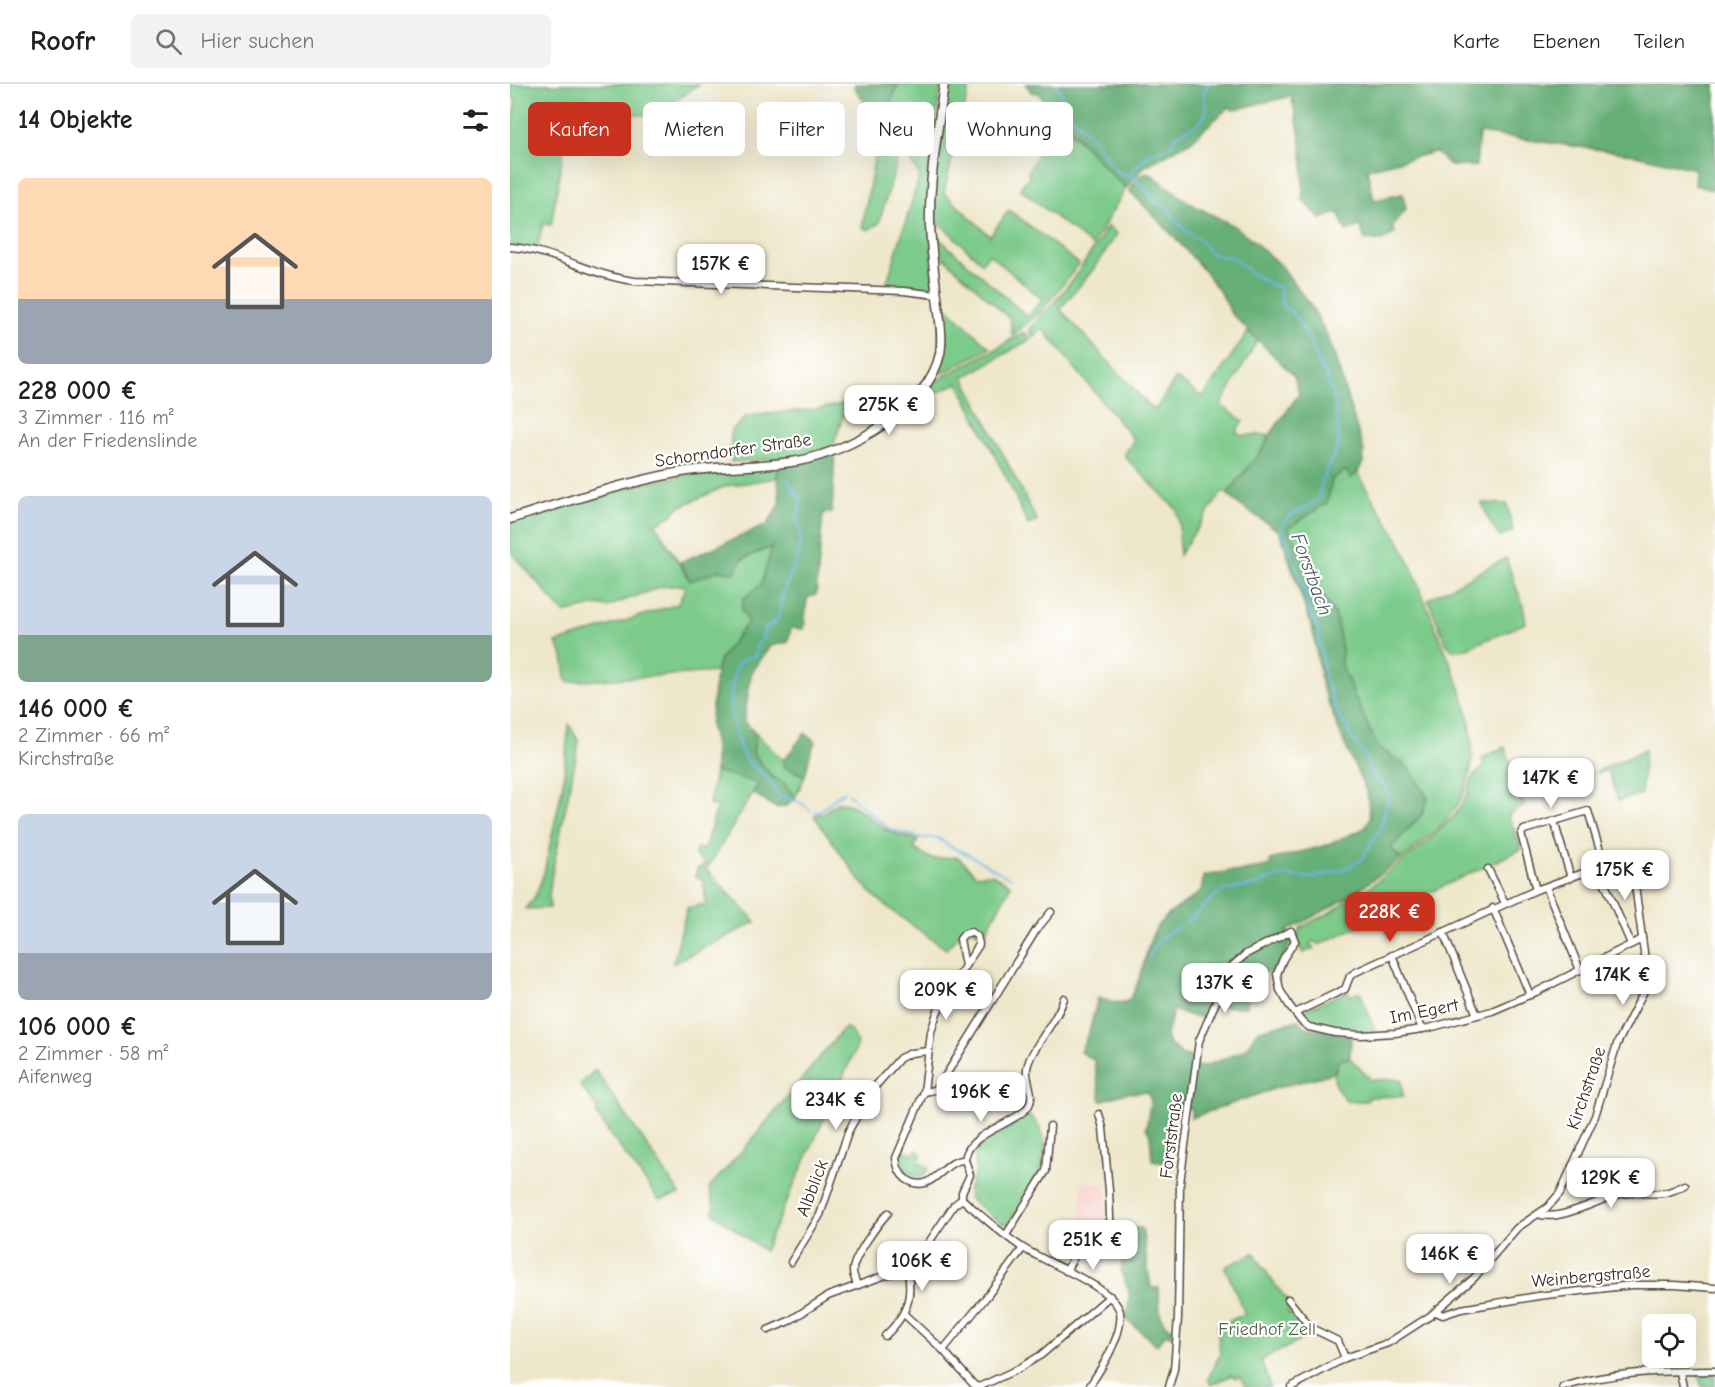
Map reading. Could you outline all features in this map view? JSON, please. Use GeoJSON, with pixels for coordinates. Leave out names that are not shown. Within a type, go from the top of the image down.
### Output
{"type":"FeatureCollection","features":[{"type":"Feature","properties":{"kind":"main road","name":"Schorndorfer Straße"},"geometry":{"type":"LineString","coordinates":[[510,519],[668,475],[718,466],[796,461],[819,455],[877,428],[917,397],[930,379],[941,348],[931,230],[931,202],[944,84]]}},
{"type":"Feature","properties":{"kind":"street"},"geometry":{"type":"LineString","coordinates":[[510,247],[537,250],[610,276],[635,281],[904,291],[937,295]]}},
{"type":"Feature","properties":{"kind":"street"},"geometry":{"type":"LineString","coordinates":[[1536,890],[1521,833],[1524,830],[1588,811],[1601,867],[1631,944]]}},
{"type":"Feature","properties":{"kind":"street"},"geometry":{"type":"LineString","coordinates":[[1554,821],[1571,878]]}},
{"type":"Feature","properties":{"kind":"street","name":"Kirchstraße"},"geometry":{"type":"LineString","coordinates":[[1291,1387],[1345,1358],[1388,1343],[1436,1312],[1474,1278],[1517,1228],[1550,1205],[1563,1188],[1595,1116],[1617,1044],[1645,993],[1647,981],[1632,864],[1627,861],[1601,867]]}},
{"type":"Feature","properties":{"kind":"street"},"geometry":{"type":"LineString","coordinates":[[1295,1013],[1345,989],[1352,974],[1493,908],[1601,867]]}},
{"type":"Feature","properties":{"kind":"street"},"geometry":{"type":"LineString","coordinates":[[1488,869],[1505,903]]}},
{"type":"Feature","properties":{"kind":"street"},"geometry":{"type":"LineString","coordinates":[[1545,887],[1580,970]]}},
{"type":"Feature","properties":{"kind":"street"},"geometry":{"type":"LineString","coordinates":[[1493,908],[1530,995]]}},
{"type":"Feature","properties":{"kind":"street"},"geometry":{"type":"LineString","coordinates":[[924,1092],[934,1090],[939,1086],[1037,929],[1051,912]]}},
{"type":"Feature","properties":{"kind":"street","name":"Im Egert"},"geometry":{"type":"LineString","coordinates":[[1291,931],[1295,937],[1295,943],[1283,959],[1277,974],[1281,993],[1295,1013],[1309,1027],[1342,1034],[1379,1035],[1422,1029],[1478,1015],[1530,995],[1642,939]]}},
{"type":"Feature","properties":{"kind":"street","name":"Forststraße"},"geometry":{"type":"LineString","coordinates":[[1169,1387],[1174,1369],[1178,1318],[1180,1183],[1199,1041],[1231,968],[1246,954],[1291,931]]}},
{"type":"Feature","properties":{"kind":"street"},"geometry":{"type":"LineString","coordinates":[[965,966],[960,939],[964,934],[971,932],[976,934],[979,944],[937,1013],[928,1051],[924,1092],[898,1150],[896,1161],[900,1172],[910,1181],[923,1183],[937,1177],[956,1161],[965,1160]]}},
{"type":"Feature","properties":{"kind":"street"},"geometry":{"type":"LineString","coordinates":[[1443,932],[1478,1015]]}},
{"type":"Feature","properties":{"kind":"street"},"geometry":{"type":"LineString","coordinates":[[1392,955],[1422,1029]]}},
{"type":"Feature","properties":{"kind":"street"},"geometry":{"type":"LineString","coordinates":[[962,1199],[962,1192],[970,1175],[965,1160],[966,1152],[1000,1125],[1024,1111],[1031,1100],[1026,1074],[1028,1065],[1060,1011],[1064,998]]}},
{"type":"Feature","properties":{"kind":"street","name":"Albblick"},"geometry":{"type":"LineString","coordinates":[[791,1262],[820,1215],[849,1130],[872,1090],[897,1060],[911,1053],[928,1051]]}},
{"type":"Feature","properties":{"kind":"street"},"geometry":{"type":"LineString","coordinates":[[1066,1271],[1075,1255],[1082,1252],[1100,1253],[1107,1249],[1111,1242],[1109,1183],[1100,1114]]}},
{"type":"Feature","properties":{"kind":"street"},"geometry":{"type":"LineString","coordinates":[[1006,1235],[1045,1174],[1050,1125]]}},
{"type":"Feature","properties":{"kind":"street"},"geometry":{"type":"LineString","coordinates":[[1538,1214],[1546,1216],[1585,1207],[1618,1194],[1663,1193],[1685,1185]]}},
{"type":"Feature","properties":{"kind":"street"},"geometry":{"type":"LineString","coordinates":[[962,1199],[1023,1248],[1110,1296],[1119,1308],[1119,1326],[1106,1359],[1089,1387]]}},
{"type":"Feature","properties":{"kind":"street"},"geometry":{"type":"LineString","coordinates":[[768,1330],[789,1321],[828,1296],[908,1268],[919,1257],[956,1203],[962,1199]]}},
{"type":"Feature","properties":{"kind":"street"},"geometry":{"type":"LineString","coordinates":[[857,1285],[853,1273],[855,1264],[888,1213]]}},
{"type":"Feature","properties":{"kind":"street"},"geometry":{"type":"LineString","coordinates":[[943,1350],[1023,1248]]}},
{"type":"Feature","properties":{"kind":"street"},"geometry":{"type":"LineString","coordinates":[[885,1336],[904,1314],[910,1289],[908,1268]]}},
{"type":"Feature","properties":{"kind":"street","name":"Weinbergstraße"},"geometry":{"type":"LineString","coordinates":[[1436,1312],[1442,1315],[1461,1309],[1538,1296],[1632,1285],[1715,1288]]}},
{"type":"Feature","properties":{"kind":"street"},"geometry":{"type":"LineString","coordinates":[[904,1314],[943,1350],[977,1387],[1001,1378],[1041,1355],[1110,1296]]}},
{"type":"Feature","properties":{"kind":"street"},"geometry":{"type":"LineString","coordinates":[[1288,1299],[1311,1328],[1338,1341],[1345,1358]]}},
{"type":"Feature","properties":{"kind":"street"},"geometry":{"type":"LineString","coordinates":[[1563,1387],[1613,1375],[1715,1371]]}},
{"type":"Feature","properties":{"kind":"street"},"geometry":{"type":"LineString","coordinates":[[1680,1372],[1683,1387]]}},
{"type":"Feature","properties":{"kind":"shaded area"},"geometry":{"type":"Polygon","coordinates":[[[1082,1183],[1106,1184],[1108,1236],[1106,1243],[1097,1249],[1079,1248],[1082,1183]]]}},
{"type":"Feature","properties":{"kind":"green space"},"geometry":{"type":"Polygon","coordinates":[[[510,84],[699,84],[675,102],[643,102],[643,114],[631,115],[631,102],[528,102],[528,156],[563,156],[551,225],[543,224],[537,249],[510,246],[510,139],[516,99],[510,98],[510,84]]]}},
{"type":"Feature","properties":{"kind":"green space"},"geometry":{"type":"Polygon","coordinates":[[[855,84],[898,84],[891,102],[864,102],[854,87],[855,84]]]}},
{"type":"Feature","properties":{"kind":"green space"},"geometry":{"type":"Polygon","coordinates":[[[898,84],[941,84],[934,136],[934,102],[891,102],[898,84]]]}},
{"type":"Feature","properties":{"kind":"green space"},"geometry":{"type":"Polygon","coordinates":[[[947,84],[970,84],[966,102],[946,102],[946,156],[953,156],[944,193],[990,236],[1009,210],[1079,264],[1040,313],[1012,335],[1010,319],[940,254],[935,252],[935,183],[947,84]],[[938,222],[936,236],[1028,317],[1042,299],[989,254],[982,263],[938,222]]]}},
{"type":"Feature","properties":{"kind":"green space"},"geometry":{"type":"Polygon","coordinates":[[[1026,84],[1715,84],[1715,190],[1694,185],[1695,169],[1631,154],[1479,133],[1476,166],[1451,166],[1435,152],[1367,169],[1374,200],[1403,194],[1406,209],[1392,226],[1395,233],[1382,241],[1365,240],[1360,226],[1346,231],[1338,212],[1321,219],[1302,199],[1301,147],[1291,96],[1233,110],[1229,107],[1191,141],[1144,167],[1126,188],[1073,132],[1073,102],[1044,102],[1039,93],[1031,92],[1026,84]]]}},
{"type":"Feature","properties":{"kind":"green space"},"geometry":{"type":"Polygon","coordinates":[[[1073,135],[1126,188],[1092,246],[1020,189],[1029,178],[1028,172],[1037,156],[1073,156],[1073,135]]]}},
{"type":"Feature","properties":{"kind":"green space"},"geometry":{"type":"Polygon","coordinates":[[[875,156],[899,156],[879,223],[868,230],[862,227],[875,156]]]}},
{"type":"Feature","properties":{"kind":"green space"},"geometry":{"type":"Polygon","coordinates":[[[907,156],[931,156],[929,173],[933,290],[930,292],[885,289],[920,175],[907,156]]]}},
{"type":"Feature","properties":{"kind":"green space"},"geometry":{"type":"Polygon","coordinates":[[[1148,172],[1191,204],[1234,226],[1249,237],[1281,266],[1313,309],[1326,333],[1364,451],[1363,462],[1358,472],[1350,478],[1346,470],[1332,479],[1327,503],[1288,528],[1336,617],[1342,650],[1341,665],[1377,746],[1408,767],[1428,798],[1422,814],[1391,848],[1401,859],[1347,898],[1287,931],[1293,939],[1275,973],[1268,972],[1249,977],[1246,1007],[1213,1006],[1207,1018],[1173,1010],[1166,1033],[1168,1043],[1183,1055],[1194,1057],[1193,1065],[1203,1067],[1247,1047],[1257,1031],[1298,1020],[1305,1027],[1351,1036],[1350,1058],[1339,1060],[1333,1073],[1273,1089],[1191,1118],[1191,1108],[1183,1108],[1183,1112],[1175,1111],[1168,1128],[1167,1164],[1152,1160],[1150,1135],[1146,1128],[1151,1100],[1147,1092],[1126,1093],[1101,1101],[1094,1060],[1080,1052],[1089,1032],[1098,998],[1112,1002],[1125,1002],[1130,998],[1155,930],[1170,913],[1201,891],[1204,876],[1230,871],[1240,872],[1271,865],[1270,860],[1327,845],[1365,828],[1370,818],[1367,793],[1341,736],[1322,686],[1313,631],[1280,532],[1227,494],[1264,447],[1299,394],[1294,376],[1230,312],[1225,300],[1201,268],[1129,190],[1139,177],[1148,172]]]}},
{"type":"Feature","properties":{"kind":"green space"},"geometry":{"type":"Polygon","coordinates":[[[1108,226],[1117,234],[1092,271],[1060,309],[1151,408],[1155,410],[1176,378],[1203,397],[1248,332],[1258,339],[1221,405],[1243,421],[1236,432],[1240,435],[1270,435],[1264,447],[1227,494],[1224,491],[1218,498],[1179,555],[1177,510],[1125,457],[1125,453],[1134,440],[1043,329],[1033,337],[1030,332],[1031,327],[1075,277],[1108,226]]]}},
{"type":"Feature","properties":{"kind":"green space"},"geometry":{"type":"Polygon","coordinates":[[[942,304],[990,348],[943,373],[939,368],[942,304]]]}},
{"type":"Feature","properties":{"kind":"green space"},"geometry":{"type":"Polygon","coordinates":[[[1022,333],[1031,339],[964,377],[1037,521],[1028,525],[958,383],[934,394],[927,389],[935,381],[1022,333]]]}},
{"type":"Feature","properties":{"kind":"green space"},"geometry":{"type":"Polygon","coordinates":[[[847,403],[833,447],[790,458],[731,462],[731,431],[747,416],[818,409],[847,403]]]}},
{"type":"Feature","properties":{"kind":"green space"},"geometry":{"type":"Polygon","coordinates":[[[835,452],[832,513],[823,513],[816,595],[807,598],[804,629],[791,628],[788,642],[770,646],[751,674],[744,722],[756,734],[753,753],[772,777],[784,783],[795,798],[786,806],[776,808],[753,793],[759,783],[715,771],[715,745],[710,725],[716,672],[720,659],[748,622],[742,609],[743,599],[761,585],[772,547],[742,558],[735,573],[720,570],[690,581],[680,562],[767,525],[780,504],[777,467],[835,452]]]}},
{"type":"Feature","properties":{"kind":"green space"},"geometry":{"type":"Polygon","coordinates":[[[777,467],[777,478],[726,486],[677,508],[673,515],[655,524],[690,581],[772,547],[761,585],[743,599],[742,609],[748,622],[720,659],[716,672],[567,682],[563,656],[556,643],[678,604],[685,589],[684,585],[660,587],[607,607],[597,605],[564,613],[510,551],[510,522],[642,484],[704,471],[777,467]]]}},
{"type":"Feature","properties":{"kind":"green space"},"geometry":{"type":"Polygon","coordinates":[[[1346,469],[1351,478],[1358,472],[1395,534],[1414,572],[1452,666],[1467,711],[1471,734],[1472,757],[1468,780],[1454,811],[1425,840],[1401,859],[1390,848],[1422,814],[1408,767],[1377,747],[1341,664],[1342,650],[1336,617],[1288,528],[1327,503],[1332,479],[1346,469]]]}},
{"type":"Feature","properties":{"kind":"green space"},"geometry":{"type":"Polygon","coordinates":[[[1482,503],[1507,504],[1513,531],[1500,537],[1489,521],[1482,503]]]}},
{"type":"Feature","properties":{"kind":"green space"},"geometry":{"type":"Polygon","coordinates":[[[1506,558],[1523,606],[1526,623],[1462,650],[1452,650],[1447,645],[1428,599],[1506,558]]]}},
{"type":"Feature","properties":{"kind":"green space"},"geometry":{"type":"Polygon","coordinates":[[[569,724],[579,742],[552,873],[550,908],[525,909],[535,897],[544,873],[563,784],[569,724]]]}},
{"type":"Feature","properties":{"kind":"green space"},"geometry":{"type":"Polygon","coordinates":[[[805,733],[816,742],[810,754],[805,776],[784,766],[783,760],[805,733]]]}},
{"type":"Feature","properties":{"kind":"green space"},"geometry":{"type":"Polygon","coordinates":[[[756,734],[783,760],[784,766],[805,776],[795,798],[784,783],[772,777],[753,753],[756,734]]]}},
{"type":"Feature","properties":{"kind":"green space"},"geometry":{"type":"Polygon","coordinates":[[[1505,747],[1524,806],[1508,815],[1522,849],[1319,945],[1313,941],[1310,945],[1314,948],[1303,953],[1297,943],[1300,928],[1367,889],[1428,841],[1455,815],[1467,794],[1473,776],[1484,767],[1482,758],[1505,747]]]}},
{"type":"Feature","properties":{"kind":"green space"},"geometry":{"type":"Polygon","coordinates":[[[1645,750],[1641,794],[1618,801],[1608,770],[1598,773],[1597,771],[1645,750]]]}},
{"type":"Feature","properties":{"kind":"green space"},"geometry":{"type":"Polygon","coordinates":[[[715,771],[759,783],[708,867],[695,855],[697,848],[704,850],[717,807],[709,805],[715,771]]]}},
{"type":"Feature","properties":{"kind":"green space"},"geometry":{"type":"Polygon","coordinates":[[[838,802],[857,808],[889,831],[918,840],[914,849],[932,859],[958,857],[976,875],[992,874],[1011,885],[983,937],[974,930],[965,929],[946,949],[873,895],[814,816],[823,813],[838,802]]]}},
{"type":"Feature","properties":{"kind":"green space"},"geometry":{"type":"Polygon","coordinates":[[[703,866],[756,922],[673,963],[687,908],[706,904],[703,880],[695,876],[698,868],[703,866]]]}},
{"type":"Feature","properties":{"kind":"green space"},"geometry":{"type":"Polygon","coordinates":[[[1348,991],[1350,996],[1360,992],[1376,1032],[1329,1030],[1303,1019],[1302,1014],[1306,1009],[1348,991]]]}},
{"type":"Feature","properties":{"kind":"green space"},"geometry":{"type":"Polygon","coordinates":[[[846,1028],[858,1044],[764,1251],[713,1213],[714,1206],[709,1188],[846,1028]]]}},
{"type":"Feature","properties":{"kind":"green space"},"geometry":{"type":"Polygon","coordinates":[[[1350,1058],[1371,1080],[1401,1079],[1403,1096],[1371,1097],[1366,1101],[1347,1101],[1336,1087],[1334,1077],[1339,1060],[1350,1058]]]}},
{"type":"Feature","properties":{"kind":"green space"},"geometry":{"type":"Polygon","coordinates":[[[595,1070],[680,1194],[659,1200],[609,1133],[597,1115],[597,1108],[580,1085],[595,1070]]]}},
{"type":"Feature","properties":{"kind":"green space"},"geometry":{"type":"Polygon","coordinates":[[[1029,1115],[1040,1127],[1045,1154],[1035,1182],[1011,1220],[1002,1224],[969,1198],[968,1191],[976,1170],[974,1154],[989,1139],[1029,1115]]]}},
{"type":"Feature","properties":{"kind":"green space"},"geometry":{"type":"Polygon","coordinates":[[[903,1150],[913,1154],[916,1150],[922,1154],[918,1161],[929,1168],[920,1178],[907,1172],[901,1159],[903,1150]]]}},
{"type":"Feature","properties":{"kind":"green space"},"geometry":{"type":"Polygon","coordinates":[[[1126,1228],[1142,1228],[1151,1288],[1159,1288],[1161,1318],[1173,1329],[1172,1335],[1165,1335],[1157,1345],[1125,1318],[1129,1291],[1121,1272],[1126,1228]]]}},
{"type":"Feature","properties":{"kind":"green space","name":"Friedhof Zell"},"geometry":{"type":"Polygon","coordinates":[[[1254,1253],[1289,1302],[1288,1314],[1296,1314],[1311,1334],[1261,1360],[1270,1387],[1245,1387],[1241,1377],[1235,1378],[1232,1375],[1211,1385],[1208,1379],[1220,1354],[1217,1326],[1245,1314],[1225,1267],[1254,1253]]]}},
{"type":"Feature","properties":{"kind":"green space"},"geometry":{"type":"Polygon","coordinates":[[[1698,1374],[1715,1374],[1715,1387],[1702,1387],[1698,1374]]]}},
{"type":"Feature","properties":{"kind":"waterway","name":"Forstbach"},"geometry":{"type":"LineString","coordinates":[[1056,84],[1070,116],[1095,140],[1112,167],[1118,172],[1133,177],[1156,202],[1166,208],[1186,231],[1202,242],[1211,254],[1234,258],[1252,274],[1279,288],[1282,307],[1290,310],[1298,320],[1313,346],[1320,367],[1325,372],[1335,403],[1339,445],[1322,480],[1319,498],[1288,517],[1281,528],[1303,584],[1307,605],[1318,629],[1325,680],[1339,717],[1349,726],[1349,734],[1367,760],[1371,774],[1387,787],[1389,795],[1380,829],[1362,859],[1352,866],[1313,878],[1282,875],[1259,884],[1221,891],[1187,922]]}},
{"type":"Feature","properties":{"kind":"waterway"},"geometry":{"type":"LineString","coordinates":[[1130,175],[1147,154],[1171,146],[1174,138],[1202,120],[1206,111],[1204,92],[1209,84]]}},
{"type":"Feature","properties":{"kind":"waterway"},"geometry":{"type":"LineString","coordinates":[[787,480],[801,499],[798,515],[801,538],[799,553],[783,594],[778,618],[775,623],[764,629],[763,639],[757,645],[755,656],[741,661],[738,665],[734,675],[730,708],[738,743],[747,761],[766,777],[779,796],[799,802],[811,810]]}},
{"type":"Feature","properties":{"kind":"waterway"},"geometry":{"type":"LineString","coordinates":[[815,812],[823,809],[844,792]]}},
{"type":"Feature","properties":{"kind":"waterway"},"geometry":{"type":"LineString","coordinates":[[848,794],[889,829],[921,838],[938,838],[1010,878]]}},
{"type":"Feature","properties":{"kind":"waterway","name":"Forstbach"},"geometry":{"type":"LineString","coordinates":[[1149,958],[1156,943],[1178,927]]}}]}
